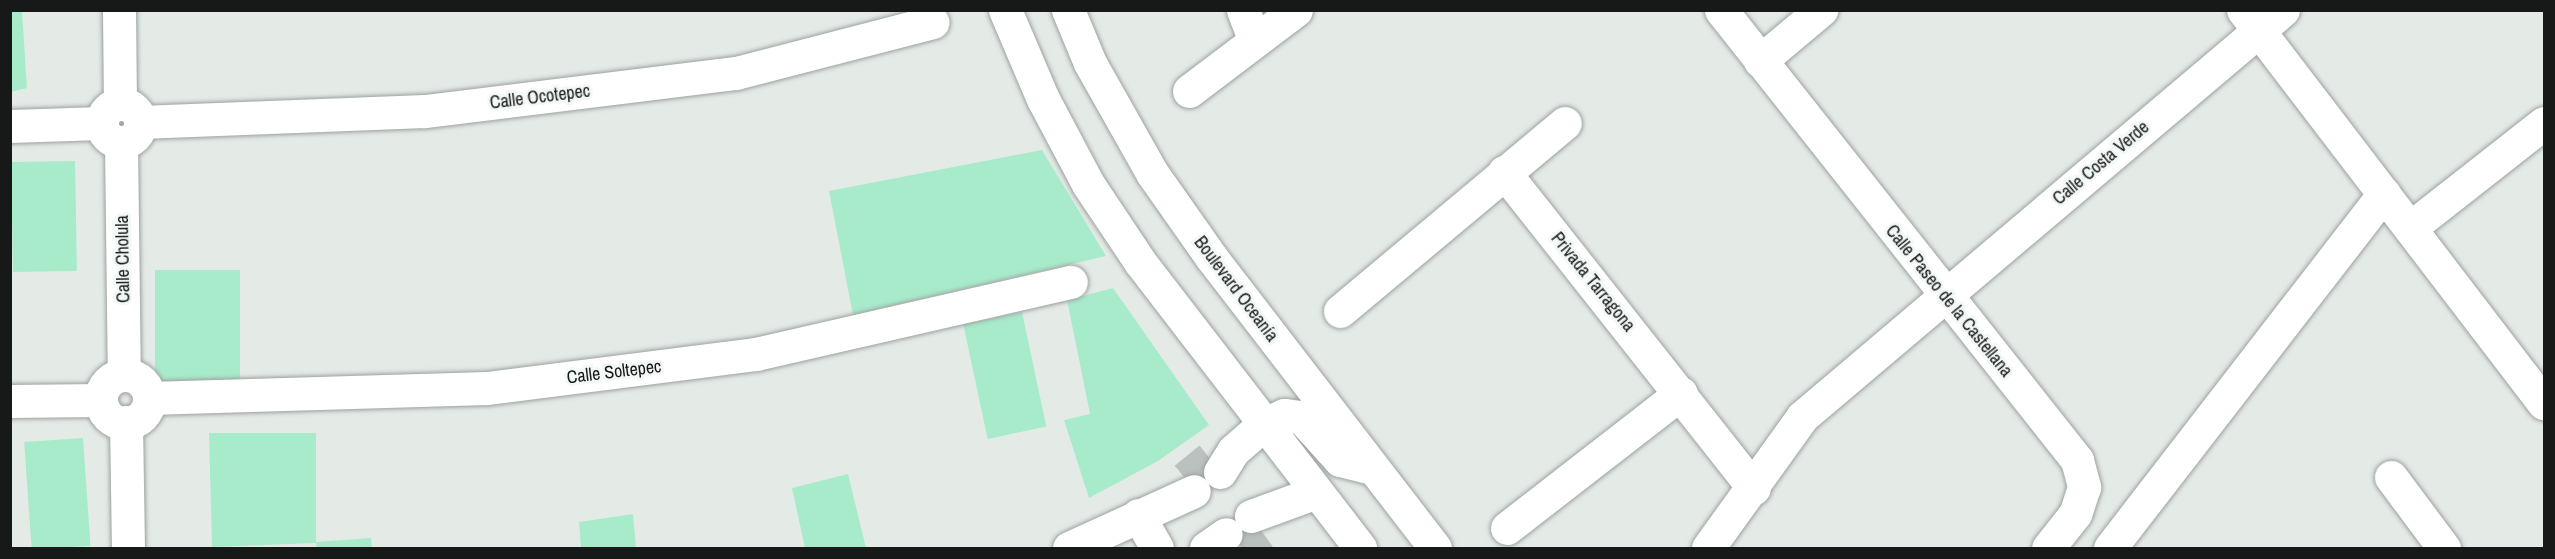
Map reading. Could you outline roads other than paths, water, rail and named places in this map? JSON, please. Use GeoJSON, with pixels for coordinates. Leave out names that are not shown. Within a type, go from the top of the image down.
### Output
{"type":"FeatureCollection","features":[{"type":"Feature","properties":{"kind":"street","name":"Calle Cholula"},"geometry":{"type":"LineString","coordinates":[[119,10],[124,375]]}},
{"type":"Feature","properties":{"kind":"street"},"geometry":{"type":"LineString","coordinates":[[1005,10],[1043,99],[1088,184],[1140,262],[1264,424],[1302,498],[1360,549]]}},
{"type":"Feature","properties":{"kind":"street","name":"Boulevard Oceanía"},"geometry":{"type":"LineString","coordinates":[[1068,10],[1090,63],[1152,173],[1211,257],[1435,549]]}},
{"type":"Feature","properties":{"kind":"street"},"geometry":{"type":"LineString","coordinates":[[1243,10],[1255,41]]}},
{"type":"Feature","properties":{"kind":"street"},"geometry":{"type":"LineString","coordinates":[[1189,90],[1296,10]]}},
{"type":"Feature","properties":{"kind":"street","name":"Calle Paseo de la Castellana"},"geometry":{"type":"LineString","coordinates":[[1721,10],[1944,296],[2077,459],[2084,487],[2075,514],[2048,549]]}},
{"type":"Feature","properties":{"kind":"street"},"geometry":{"type":"LineString","coordinates":[[1760,61],[1821,10]]}},
{"type":"Feature","properties":{"kind":"street"},"geometry":{"type":"LineString","coordinates":[[2261,17],[2384,193],[2544,403]]}},
{"type":"Feature","properties":{"kind":"street","name":"Calle Costa Verde"},"geometry":{"type":"LineString","coordinates":[[1944,296],[2261,17]]}},
{"type":"Feature","properties":{"kind":"street","name":"Calle Ocotepec"},"geometry":{"type":"LineString","coordinates":[[10,126],[425,111],[735,73],[933,21]]}},
{"type":"Feature","properties":{"kind":"street"},"geometry":{"type":"LineString","coordinates":[[1341,311],[1565,123]]}},
{"type":"Feature","properties":{"kind":"street"},"geometry":{"type":"LineString","coordinates":[[2410,228],[2544,123]]}},
{"type":"Feature","properties":{"kind":"street","name":"Privada Tarragona"},"geometry":{"type":"LineString","coordinates":[[1504,172],[1682,393],[1754,488]]}},
{"type":"Feature","properties":{"kind":"street"},"geometry":{"type":"LineString","coordinates":[[2110,549],[2384,193]]}},
{"type":"Feature","properties":{"kind":"street","name":"Calle Soltepec"},"geometry":{"type":"LineString","coordinates":[[149,398],[487,388],[522,384],[756,354],[1071,282]]}},
{"type":"Feature","properties":{"kind":"street"},"geometry":{"type":"LineString","coordinates":[[1708,549],[1754,488],[1802,417],[1944,296]]}},
{"type":"Feature","properties":{"kind":"street"},"geometry":{"type":"LineString","coordinates":[[124,375],[141,381],[149,398],[142,415],[126,422],[108,416],[101,400],[108,382],[124,375]]}},
{"type":"Feature","properties":{"kind":"street"},"geometry":{"type":"LineString","coordinates":[[1507,528],[1682,393]]}},
{"type":"Feature","properties":{"kind":"street"},"geometry":{"type":"LineString","coordinates":[[10,401],[101,400]]}},
{"type":"Feature","properties":{"kind":"street"},"geometry":{"type":"LineString","coordinates":[[1221,460],[1264,424],[1284,415],[1301,417],[1340,460],[1373,468]]}},
{"type":"Feature","properties":{"kind":"street"},"geometry":{"type":"LineString","coordinates":[[126,422],[128,549]]}},
{"type":"Feature","properties":{"kind":"street"},"geometry":{"type":"LineString","coordinates":[[2391,477],[2445,549]]}},
{"type":"Feature","properties":{"kind":"street"},"geometry":{"type":"LineString","coordinates":[[1069,549],[1138,515],[1183,489]]}},
{"type":"Feature","properties":{"kind":"street"},"geometry":{"type":"LineString","coordinates":[[1237,533],[1302,498]]}},
{"type":"Feature","properties":{"kind":"street"},"geometry":{"type":"LineString","coordinates":[[1138,515],[1156,549]]}},
{"type":"Feature","properties":{"kind":"tunnel"},"geometry":{"type":"LineString","coordinates":[[1185,478],[1210,458]]}},
{"type":"Feature","properties":{"kind":"tunnel"},"geometry":{"type":"LineString","coordinates":[[1242,548],[1263,533]]}}]}
